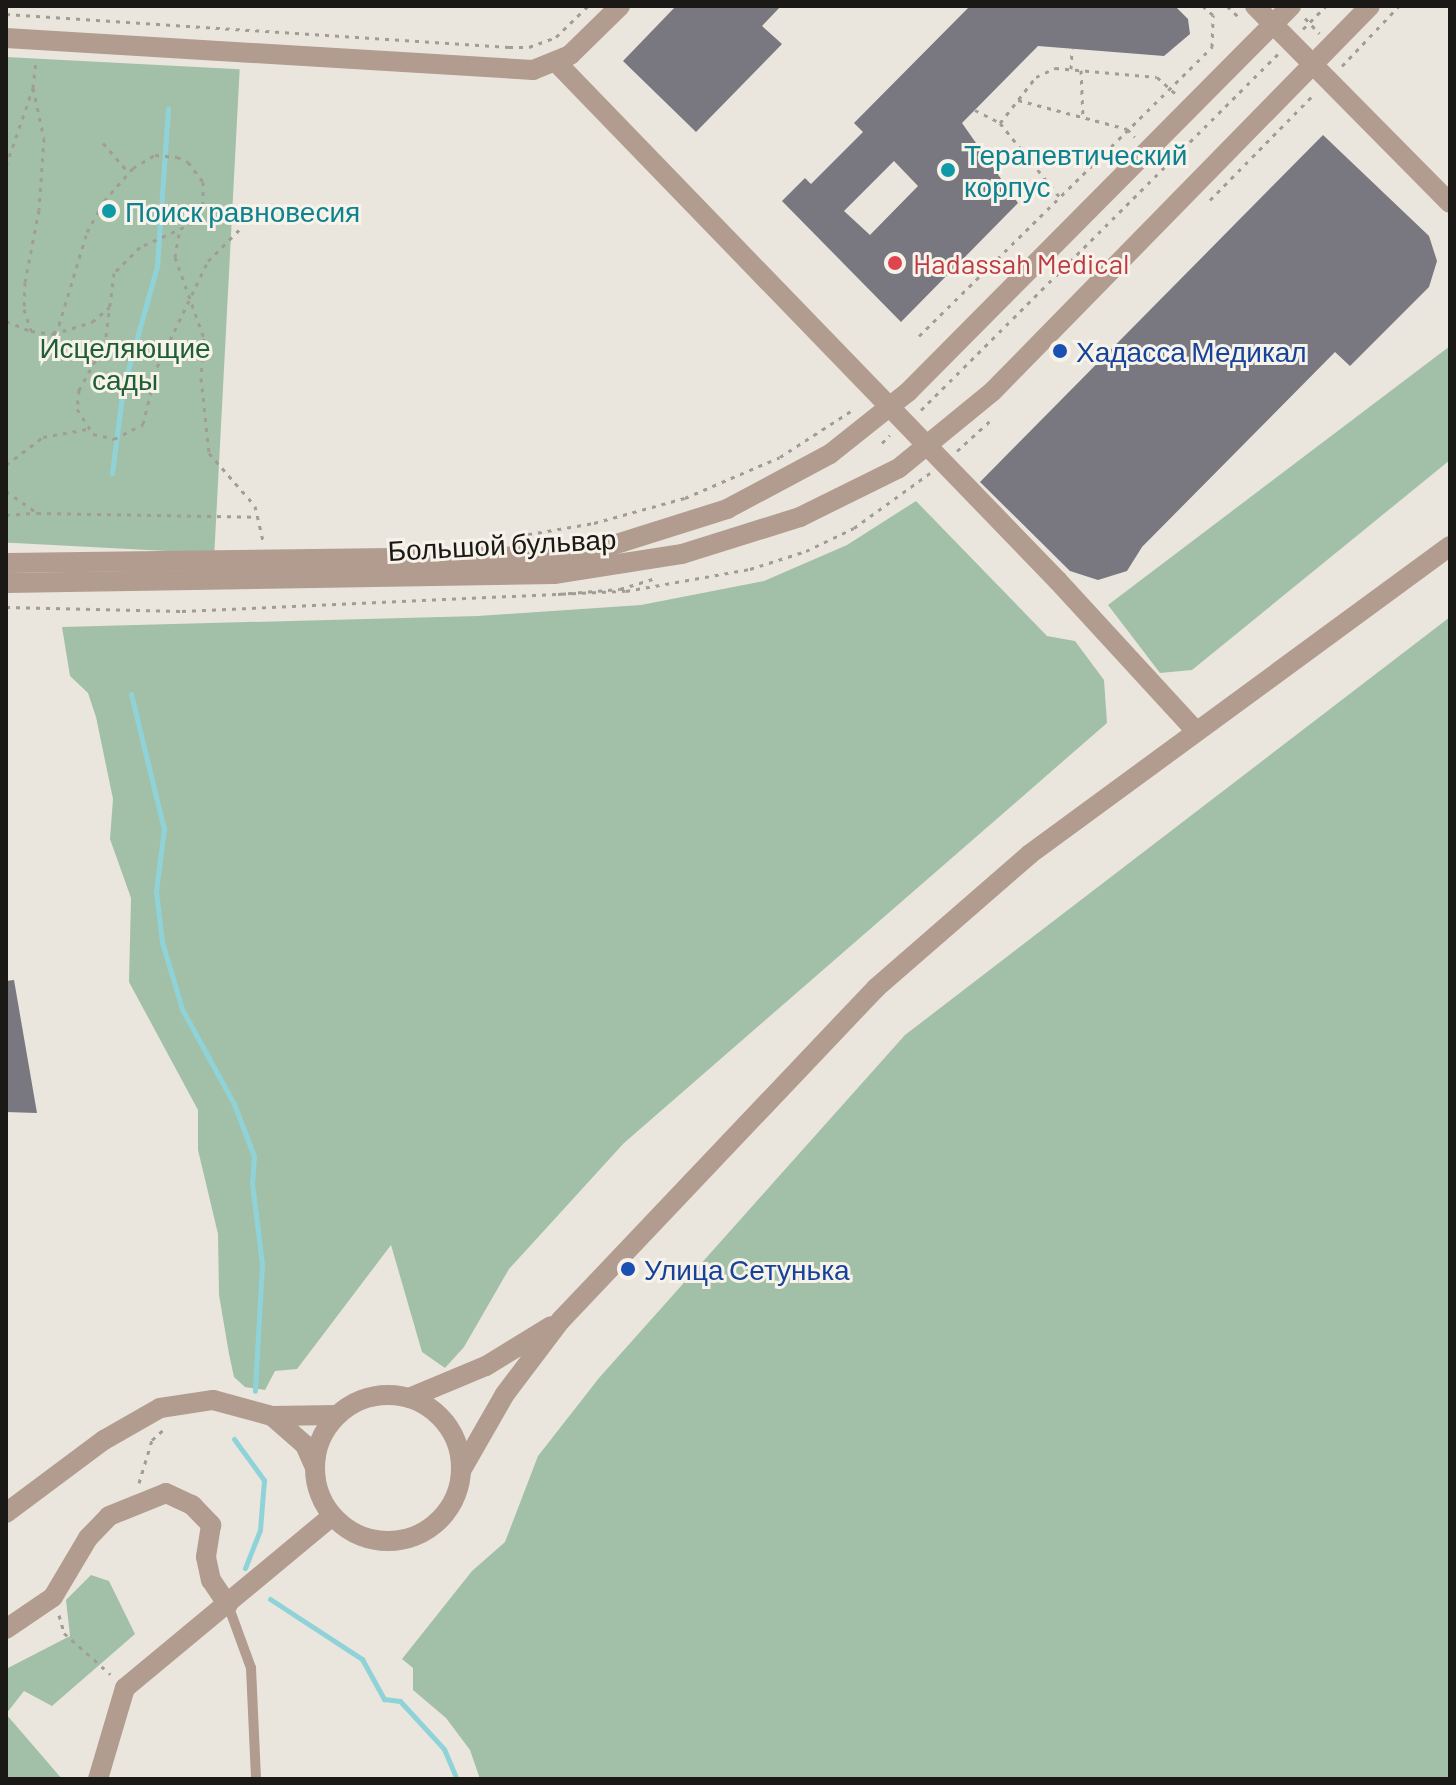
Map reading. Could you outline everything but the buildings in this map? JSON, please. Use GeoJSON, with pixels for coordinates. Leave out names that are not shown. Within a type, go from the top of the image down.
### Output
{"type":"FeatureCollection","features":[{"type":"Feature","properties":{"kind":"street"},"geometry":{"type":"LineString","coordinates":[[6,38],[511,70],[556,62],[620,6]]}},
{"type":"Feature","properties":{"kind":"street"},"geometry":{"type":"LineString","coordinates":[[1255,6],[1450,203]]}},
{"type":"Feature","properties":{"kind":"street","name":"Большой бульвар"},"geometry":{"type":"LineString","coordinates":[[6,563],[443,560],[610,546],[727,509],[817,462],[869,425],[882,402],[908,392],[1291,6]]}},
{"type":"Feature","properties":{"kind":"street","name":"Большой бульвар"},"geometry":{"type":"LineString","coordinates":[[6,583],[447,579],[625,567],[800,517],[899,468],[992,392],[1321,73],[1370,6]]}},
{"type":"Feature","properties":{"kind":"street"},"geometry":{"type":"LineString","coordinates":[[556,62],[1196,731]]}},
{"type":"Feature","properties":{"kind":"street"},"geometry":{"type":"LineString","coordinates":[[272,1416],[305,1445],[314,1465],[322,1501],[332,1516],[369,1540],[413,1538],[448,1511],[462,1469],[505,1394],[561,1320],[876,988],[1030,854],[1450,546]]}},
{"type":"Feature","properties":{"kind":"street"},"geometry":{"type":"LineString","coordinates":[[314,1465],[325,1429],[337,1415],[364,1399],[409,1398],[486,1366],[561,1320]]}},
{"type":"Feature","properties":{"kind":"street"},"geometry":{"type":"LineString","coordinates":[[409,1398],[430,1408],[448,1425],[462,1469]]}},
{"type":"Feature","properties":{"kind":"street"},"geometry":{"type":"LineString","coordinates":[[6,1513],[104,1440],[160,1408],[195,1400],[233,1403],[272,1416],[337,1415]]}},
{"type":"Feature","properties":{"kind":"street"},"geometry":{"type":"LineString","coordinates":[[6,1629],[53,1597],[88,1538],[109,1516],[141,1498],[166,1493],[192,1505],[211,1525],[206,1557],[211,1580],[228,1605]]}},
{"type":"Feature","properties":{"kind":"street"},"geometry":{"type":"LineString","coordinates":[[98,1779],[125,1688],[332,1516]]}},
{"type":"Feature","properties":{"kind":"lane"},"geometry":{"type":"LineString","coordinates":[[228,1605],[251,1668],[256,1779]]}},
{"type":"Feature","properties":{"kind":"path"},"geometry":{"type":"LineString","coordinates":[[6,14],[509,47],[556,37],[588,6]]}},
{"type":"Feature","properties":{"kind":"path"},"geometry":{"type":"LineString","coordinates":[[919,336],[1212,47],[1213,15],[1203,6]]}},
{"type":"Feature","properties":{"kind":"path"},"geometry":{"type":"LineString","coordinates":[[923,409],[1326,6]]}},
{"type":"Feature","properties":{"kind":"path"},"geometry":{"type":"LineString","coordinates":[[1205,205],[1321,73],[1399,6]]}},
{"type":"Feature","properties":{"kind":"path"},"geometry":{"type":"LineString","coordinates":[[1071,69],[1072,49]]}},
{"type":"Feature","properties":{"kind":"path"},"geometry":{"type":"LineString","coordinates":[[6,166],[33,88],[36,57]]}},
{"type":"Feature","properties":{"kind":"path"},"geometry":{"type":"LineString","coordinates":[[1000,123],[1036,77],[1055,68],[1157,77],[1177,95]]}},
{"type":"Feature","properties":{"kind":"path"},"geometry":{"type":"LineString","coordinates":[[1081,70],[1083,118]]}},
{"type":"Feature","properties":{"kind":"path"},"geometry":{"type":"LineString","coordinates":[[1166,106],[1187,85]]}},
{"type":"Feature","properties":{"kind":"path"},"geometry":{"type":"LineString","coordinates":[[31,331],[24,309],[25,282],[39,210],[44,138],[33,88]]}},
{"type":"Feature","properties":{"kind":"path"},"geometry":{"type":"LineString","coordinates":[[1018,100],[1127,129],[1135,138]]}},
{"type":"Feature","properties":{"kind":"path"},"geometry":{"type":"LineString","coordinates":[[975,110],[1000,123],[1059,196]]}},
{"type":"Feature","properties":{"kind":"path"},"geometry":{"type":"LineString","coordinates":[[1124,149],[1146,127]]}},
{"type":"Feature","properties":{"kind":"path"},"geometry":{"type":"LineString","coordinates":[[103,143],[128,172]]}},
{"type":"Feature","properties":{"kind":"path"},"geometry":{"type":"LineString","coordinates":[[53,334],[87,232],[128,172],[149,157],[164,155],[188,162],[198,171],[205,194],[203,206],[179,234],[175,257],[204,338],[201,378],[209,453],[258,517],[264,545],[255,545]]}},
{"type":"Feature","properties":{"kind":"path"},"geometry":{"type":"LineString","coordinates":[[6,465],[43,437],[87,429],[114,439],[143,424],[157,367],[208,261],[239,230]]}},
{"type":"Feature","properties":{"kind":"path"},"geometry":{"type":"LineString","coordinates":[[87,429],[77,409],[79,390],[105,343],[114,273],[121,261],[146,244],[179,234]]}},
{"type":"Feature","properties":{"kind":"path"},"geometry":{"type":"LineString","coordinates":[[6,321],[31,331],[53,334],[92,322],[110,307]]}},
{"type":"Feature","properties":{"kind":"path"},"geometry":{"type":"LineString","coordinates":[[908,392],[959,449]]}},
{"type":"Feature","properties":{"kind":"path"},"geometry":{"type":"LineString","coordinates":[[516,536],[594,523],[685,498],[780,457],[882,402]]}},
{"type":"Feature","properties":{"kind":"path"},"geometry":{"type":"LineString","coordinates":[[6,607],[182,611],[626,591],[750,569],[806,551],[854,528],[913,487],[994,417]]}},
{"type":"Feature","properties":{"kind":"path"},"geometry":{"type":"LineString","coordinates":[[869,425],[913,487]]}},
{"type":"Feature","properties":{"kind":"path"},"geometry":{"type":"LineString","coordinates":[[6,491],[37,513]]}},
{"type":"Feature","properties":{"kind":"path"},"geometry":{"type":"LineString","coordinates":[[6,515],[258,517]]}},
{"type":"Feature","properties":{"kind":"path"},"geometry":{"type":"LineString","coordinates":[[141,1498],[137,1476],[152,1440],[195,1400]]}},
{"type":"Feature","properties":{"kind":"path"},"geometry":{"type":"LineString","coordinates":[[53,1597],[64,1633],[125,1688]]}},
{"type":"Feature","properties":{"kind":"green space","name":"Исцеляющие сады"},"geometry":{"type":"Polygon","coordinates":[[[6,57],[240,69],[214,554],[6,543],[6,57]]]}},
{"type":"Feature","properties":{"kind":"green space"},"geometry":{"type":"Polygon","coordinates":[[[1450,346],[1450,460],[1192,670],[1160,673],[1108,605],[1450,346]]]}},
{"type":"Feature","properties":{"kind":"green space"},"geometry":{"type":"Polygon","coordinates":[[[916,501],[1047,636],[1075,641],[1104,680],[1107,723],[624,1143],[509,1269],[464,1347],[445,1368],[422,1352],[391,1245],[297,1369],[275,1371],[265,1390],[245,1387],[234,1377],[229,1354],[219,1295],[218,1234],[198,1150],[198,1110],[129,982],[131,898],[110,839],[113,799],[96,717],[88,693],[70,676],[62,627],[478,616],[641,605],[764,581],[847,545],[916,501]]]}},
{"type":"Feature","properties":{"kind":"green space"},"geometry":{"type":"Polygon","coordinates":[[[1450,617],[1450,1779],[480,1779],[470,1750],[446,1718],[413,1690],[413,1668],[402,1659],[472,1571],[505,1542],[538,1456],[599,1378],[905,1035],[1450,617]]]}},
{"type":"Feature","properties":{"kind":"green space"},"geometry":{"type":"Polygon","coordinates":[[[91,1575],[109,1581],[135,1634],[52,1706],[24,1691],[6,1714],[6,1669],[70,1636],[66,1600],[91,1575]]]}},
{"type":"Feature","properties":{"kind":"green space"},"geometry":{"type":"Polygon","coordinates":[[[6,1714],[62,1779],[6,1779],[6,1714]]]}},
{"type":"Feature","properties":{"kind":"waterway"},"geometry":{"type":"LineString","coordinates":[[112,473],[123,388],[157,266],[168,108]]}},
{"type":"Feature","properties":{"kind":"waterway"},"geometry":{"type":"LineString","coordinates":[[131,694],[164,829],[156,891],[162,942],[182,1009],[234,1104],[254,1156],[252,1183],[262,1264],[255,1391]]}},
{"type":"Feature","properties":{"kind":"waterway"},"geometry":{"type":"LineString","coordinates":[[234,1439],[264,1480],[260,1530],[245,1568]]}},
{"type":"Feature","properties":{"kind":"waterway"},"geometry":{"type":"LineString","coordinates":[[270,1599],[362,1659],[384,1699],[400,1701],[444,1749],[457,1779]]}},
{"type":"Feature","properties":{"kind":"place","name":"Терапевтический корпус"},"geometry":{"type":"Point","coordinates":[948,170]}},
{"type":"Feature","properties":{"kind":"place","name":"Поиск равновесия"},"geometry":{"type":"Point","coordinates":[109,211]}},
{"type":"Feature","properties":{"kind":"place","name":"Hadassah Medical"},"geometry":{"type":"Point","coordinates":[895,263]}},
{"type":"Feature","properties":{"kind":"place","name":"Хадасса Медикал"},"geometry":{"type":"Point","coordinates":[1060,351]}},
{"type":"Feature","properties":{"kind":"place","name":"Улица Сетунька"},"geometry":{"type":"Point","coordinates":[628,1269]}}]}
